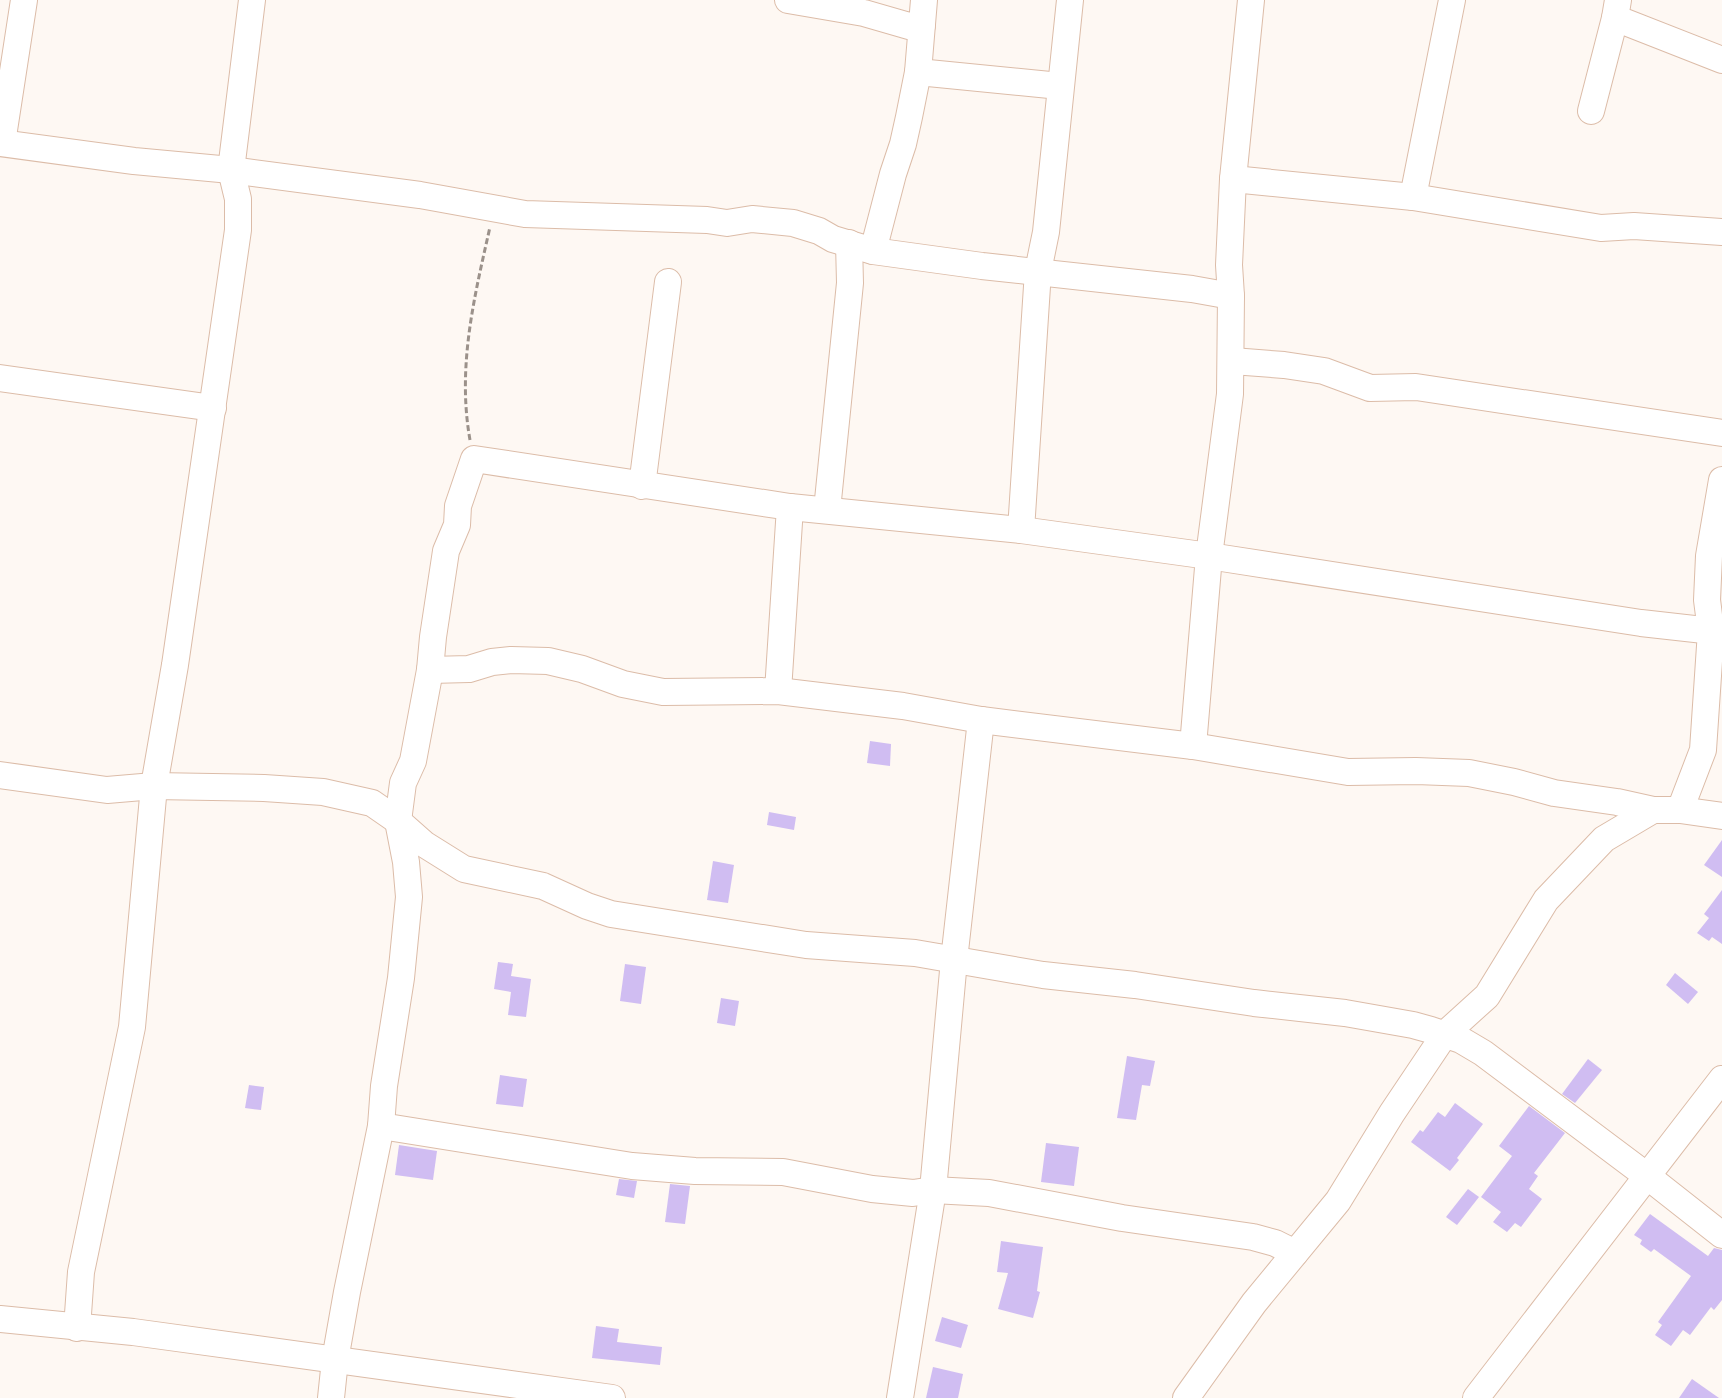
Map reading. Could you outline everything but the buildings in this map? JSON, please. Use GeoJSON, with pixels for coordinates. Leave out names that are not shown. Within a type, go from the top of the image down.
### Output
{"type":"FeatureCollection","features":[{"type":"Feature","properties":{"kind":"street"},"geometry":{"type":"LineString","coordinates":[[24,0],[1,143],[420,195],[525,214],[707,220],[726,223],[752,219],[793,223],[819,231],[833,239],[873,251],[971,265],[1192,289],[1231,296]]}},
{"type":"Feature","properties":{"kind":"street"},"geometry":{"type":"LineString","coordinates":[[77,1328],[81,1272],[132,1027],[154,786],[175,665],[238,230],[238,199],[231,170],[252,0]]}},
{"type":"Feature","properties":{"kind":"street"},"geometry":{"type":"LineString","coordinates":[[788,0],[864,13],[909,26],[923,12]]}},
{"type":"Feature","properties":{"kind":"street"},"geometry":{"type":"LineString","coordinates":[[1021,530],[1038,271],[1046,232],[1070,0]]}},
{"type":"Feature","properties":{"kind":"street"},"geometry":{"type":"LineString","coordinates":[[1193,746],[1209,556],[1230,394],[1232,362],[1229,265],[1233,178],[1251,0]]}},
{"type":"Feature","properties":{"kind":"street"},"geometry":{"type":"LineString","coordinates":[[1413,197],[1452,0]]}},
{"type":"Feature","properties":{"kind":"street"},"geometry":{"type":"LineString","coordinates":[[1592,111],[1616,9],[1722,60]]}},
{"type":"Feature","properties":{"kind":"street"},"geometry":{"type":"LineString","coordinates":[[873,251],[903,144],[918,72],[923,12]]}},
{"type":"Feature","properties":{"kind":"street"},"geometry":{"type":"LineString","coordinates":[[918,72],[1060,86]]}},
{"type":"Feature","properties":{"kind":"street"},"geometry":{"type":"LineString","coordinates":[[1233,178],[1413,197],[1601,228],[1634,226],[1722,232]]}},
{"type":"Feature","properties":{"kind":"street"},"geometry":{"type":"LineString","coordinates":[[827,510],[850,283],[849,243]]}},
{"type":"Feature","properties":{"kind":"street"},"geometry":{"type":"LineString","coordinates":[[642,486],[668,282]]}},
{"type":"Feature","properties":{"kind":"street"},"geometry":{"type":"LineString","coordinates":[[1232,362],[1284,365],[1324,371],[1370,388],[1416,387],[1722,433]]}},
{"type":"Feature","properties":{"kind":"street"},"geometry":{"type":"LineString","coordinates":[[0,378],[213,408]]}},
{"type":"Feature","properties":{"kind":"street"},"geometry":{"type":"LineString","coordinates":[[331,1398],[346,1292],[381,1126],[384,1086],[401,978],[409,897],[406,862],[398,821],[403,783],[413,761],[430,670],[446,551],[457,525],[458,506],[474,459],[790,507],[1021,530],[1209,556],[1641,623],[1717,631]]}},
{"type":"Feature","properties":{"kind":"street"},"geometry":{"type":"LineString","coordinates":[[1680,810],[1703,750],[1717,631],[1707,600],[1709,556],[1722,480]]}},
{"type":"Feature","properties":{"kind":"street"},"geometry":{"type":"LineString","coordinates":[[778,690],[790,507]]}},
{"type":"Feature","properties":{"kind":"street"},"geometry":{"type":"LineString","coordinates":[[430,670],[469,669],[492,662],[511,660],[549,661],[582,669],[623,684],[663,692],[778,690],[903,706],[981,720],[1193,746],[1348,772],[1469,773],[1554,793],[1653,810],[1680,810],[1722,816]]}},
{"type":"Feature","properties":{"kind":"street"},"geometry":{"type":"LineString","coordinates":[[900,1398],[933,1190],[954,960],[981,720]]}},
{"type":"Feature","properties":{"kind":"street"},"geometry":{"type":"LineString","coordinates":[[0,775],[107,790],[154,786],[264,788],[323,792],[372,803],[398,821],[424,844],[464,869],[543,886],[611,914],[806,945],[915,953],[1043,975],[1345,1013],[1413,1024],[1461,1040],[1483,1053],[1722,1235]]}},
{"type":"Feature","properties":{"kind":"street"},"geometry":{"type":"LineString","coordinates":[[1186,1398],[1254,1303],[1338,1201],[1392,1113],[1445,1034],[1487,996],[1546,900],[1604,839],[1653,810]]}},
{"type":"Feature","properties":{"kind":"street"},"geometry":{"type":"LineString","coordinates":[[1476,1398],[1722,1079]]}},
{"type":"Feature","properties":{"kind":"street"},"geometry":{"type":"LineString","coordinates":[[381,1126],[632,1166],[695,1171],[783,1172],[872,1189],[913,1193],[933,1190],[989,1192],[1157,1224],[1253,1237],[1275,1243],[1294,1253]]}},
{"type":"Feature","properties":{"kind":"street"},"geometry":{"type":"LineString","coordinates":[[0,1319],[133,1332],[612,1398]]}},
{"type":"Feature","properties":{"kind":"path"},"geometry":{"type":"LineString","coordinates":[[474,459],[465,402],[468,332],[495,208]]}}]}
